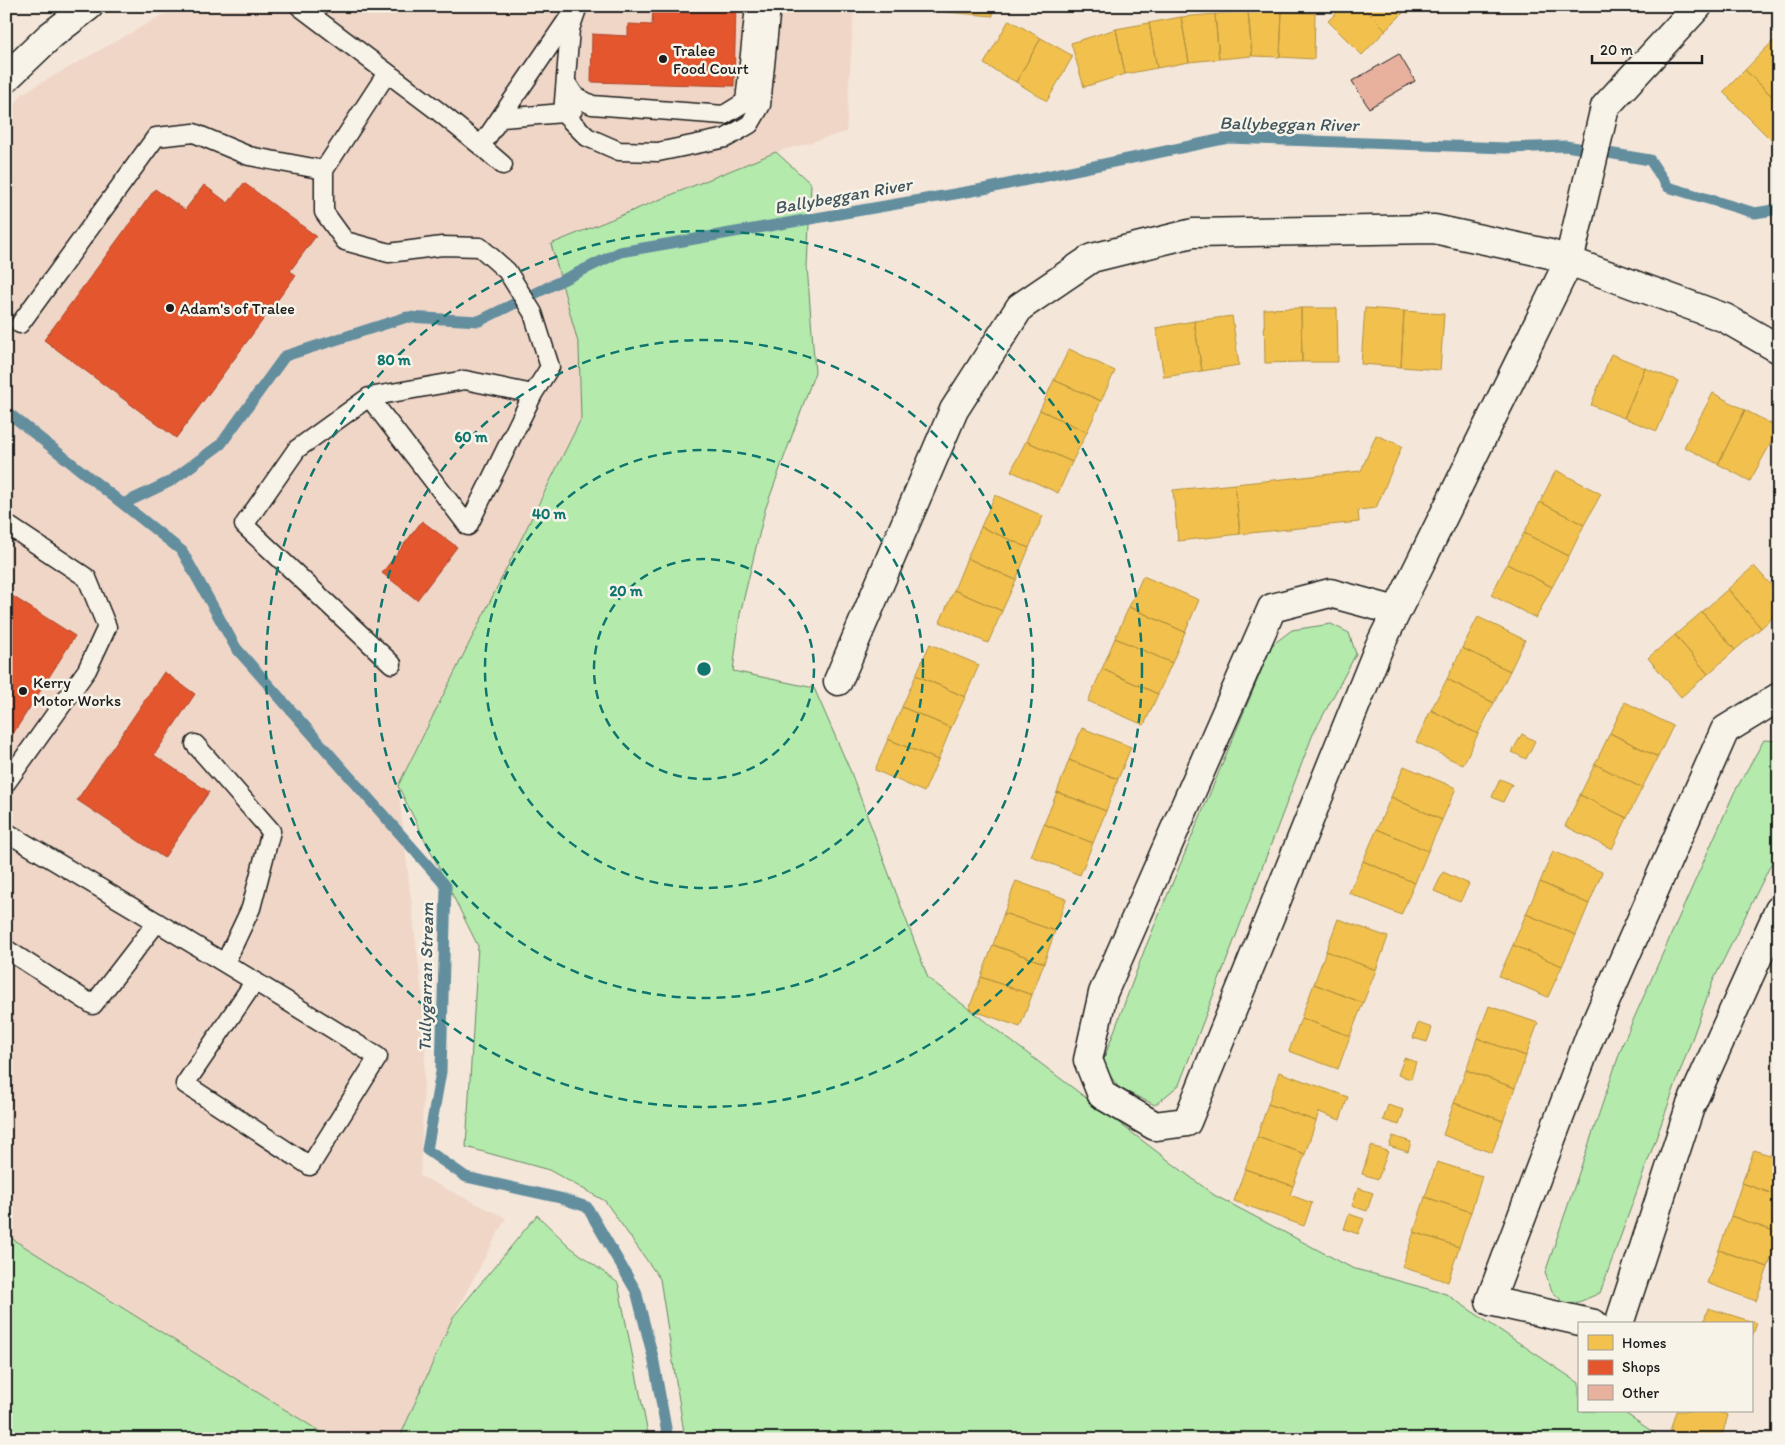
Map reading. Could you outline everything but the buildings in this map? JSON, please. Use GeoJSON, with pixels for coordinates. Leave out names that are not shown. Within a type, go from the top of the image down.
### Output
{"type":"FeatureCollection","features":[{"type":"Feature","properties":{"kind":"street"},"geometry":{"type":"LineString","coordinates":[[6,78],[50,36],[89,6]]}},
{"type":"Feature","properties":{"kind":"street"},"geometry":{"type":"LineString","coordinates":[[1396,611],[1330,593],[1272,608],[1103,993],[1088,1060],[1102,1095],[1155,1126],[1188,1122],[1375,656],[1569,261],[1605,107],[1698,6]]}},
{"type":"Feature","properties":{"kind":"street"},"geometry":{"type":"LineString","coordinates":[[838,681],[954,410],[1020,307],[1092,258],[1193,233],[1434,229],[1550,254],[1725,318],[1779,349]]}},
{"type":"Feature","properties":{"kind":"street"},"geometry":{"type":"LineString","coordinates":[[1585,1322],[1490,1301],[1590,1036],[1725,730],[1779,697]]}},
{"type":"Feature","properties":{"kind":"street"},"geometry":{"type":"LineString","coordinates":[[1620,1322],[1690,1107],[1779,910]]}},
{"type":"Feature","properties":{"kind":"lane"},"geometry":{"type":"LineString","coordinates":[[563,114],[570,29],[578,6]]}},
{"type":"Feature","properties":{"kind":"lane"},"geometry":{"type":"LineString","coordinates":[[480,146],[502,118],[578,6]]}},
{"type":"Feature","properties":{"kind":"lane"},"geometry":{"type":"LineString","coordinates":[[502,118],[563,114],[592,105],[724,115],[745,102],[755,6]]}},
{"type":"Feature","properties":{"kind":"lane"},"geometry":{"type":"LineString","coordinates":[[563,114],[588,137],[620,151],[658,152],[726,138],[750,124],[761,105],[770,6]]}},
{"type":"Feature","properties":{"kind":"lane"},"geometry":{"type":"LineString","coordinates":[[301,7],[503,166]]}},
{"type":"Feature","properties":{"kind":"lane"},"geometry":{"type":"LineString","coordinates":[[369,397],[468,526],[533,394],[550,367],[533,314],[507,271],[480,247],[442,246],[389,253],[345,241],[324,212],[324,170],[387,73]]}},
{"type":"Feature","properties":{"kind":"lane"},"geometry":{"type":"LineString","coordinates":[[566,82],[575,96],[592,105]]}},
{"type":"Feature","properties":{"kind":"lane"},"geometry":{"type":"LineString","coordinates":[[20,324],[156,137],[194,133],[250,156],[324,170]]}},
{"type":"Feature","properties":{"kind":"lane"},"geometry":{"type":"LineString","coordinates":[[392,664],[244,525],[297,449],[369,397],[465,380],[533,394]]}},
{"type":"Feature","properties":{"kind":"lane"},"geometry":{"type":"LineString","coordinates":[[6,524],[88,578],[107,627],[87,670],[6,783]]}},
{"type":"Feature","properties":{"kind":"lane"},"geometry":{"type":"LineString","coordinates":[[195,744],[271,831],[251,908],[225,963]]}},
{"type":"Feature","properties":{"kind":"lane"},"geometry":{"type":"LineString","coordinates":[[6,832],[255,981],[378,1057],[310,1166],[185,1084],[255,981]]}},
{"type":"Feature","properties":{"kind":"lane"},"geometry":{"type":"LineString","coordinates":[[6,949],[93,1005],[157,922]]}},
{"type":"Feature","properties":{"kind":"shaded area"},"geometry":{"type":"Polygon","coordinates":[[[179,6],[854,6],[846,132],[776,152],[551,244],[579,346],[581,419],[398,786],[426,1030],[420,1176],[506,1218],[453,1317],[399,1439],[332,1439],[6,1235],[6,118],[23,93],[179,6]]]}},
{"type":"Feature","properties":{"kind":"green space"},"geometry":{"type":"Polygon","coordinates":[[[776,152],[811,184],[807,266],[815,372],[765,510],[740,614],[733,671],[814,688],[850,770],[928,978],[1214,1195],[1352,1268],[1446,1294],[1578,1382],[1578,1412],[1623,1412],[1663,1439],[685,1439],[660,1279],[605,1201],[549,1170],[466,1147],[478,946],[398,786],[581,419],[579,346],[551,244],[776,152]]]}},
{"type":"Feature","properties":{"kind":"green space"},"geometry":{"type":"Polygon","coordinates":[[[1331,624],[1349,633],[1356,654],[1313,734],[1179,1085],[1155,1105],[1119,1088],[1102,1064],[1144,951],[1272,645],[1292,630],[1331,624]]]}},
{"type":"Feature","properties":{"kind":"green space"},"geometry":{"type":"Polygon","coordinates":[[[1764,740],[1779,741],[1779,848],[1713,981],[1600,1293],[1579,1302],[1564,1303],[1552,1291],[1545,1273],[1623,1043],[1734,793],[1764,740]]]}},
{"type":"Feature","properties":{"kind":"green space"},"geometry":{"type":"Polygon","coordinates":[[[537,1215],[569,1246],[618,1283],[649,1439],[399,1439],[453,1317],[537,1215]]]}},
{"type":"Feature","properties":{"kind":"green space"},"geometry":{"type":"Polygon","coordinates":[[[6,1235],[332,1439],[6,1439],[6,1235]]]}},
{"type":"Feature","properties":{"kind":"waterway","name":"Ballybeggan River"},"geometry":{"type":"LineString","coordinates":[[123,504],[171,481],[221,444],[285,356],[407,317],[479,321],[620,252],[989,188],[1228,138],[1506,148],[1566,146],[1650,160],[1668,187],[1755,213],[1779,209]]}},
{"type":"Feature","properties":{"kind":"waterway","name":"Tullygarran Stream"},"geometry":{"type":"LineString","coordinates":[[6,411],[182,551],[236,648],[446,886],[441,1072],[427,1150],[466,1177],[560,1198],[587,1207],[636,1291],[653,1357],[668,1439]]}},
{"type":"Feature","properties":{"kind":"place","name":"Tralee Food Court"},"geometry":{"type":"Point","coordinates":[663,59]}},
{"type":"Feature","properties":{"kind":"place","name":"Adam's of Tralee"},"geometry":{"type":"Point","coordinates":[170,308]}},
{"type":"Feature","properties":{"kind":"place","name":"Kerry Motor Works"},"geometry":{"type":"Point","coordinates":[23,691]}}]}
